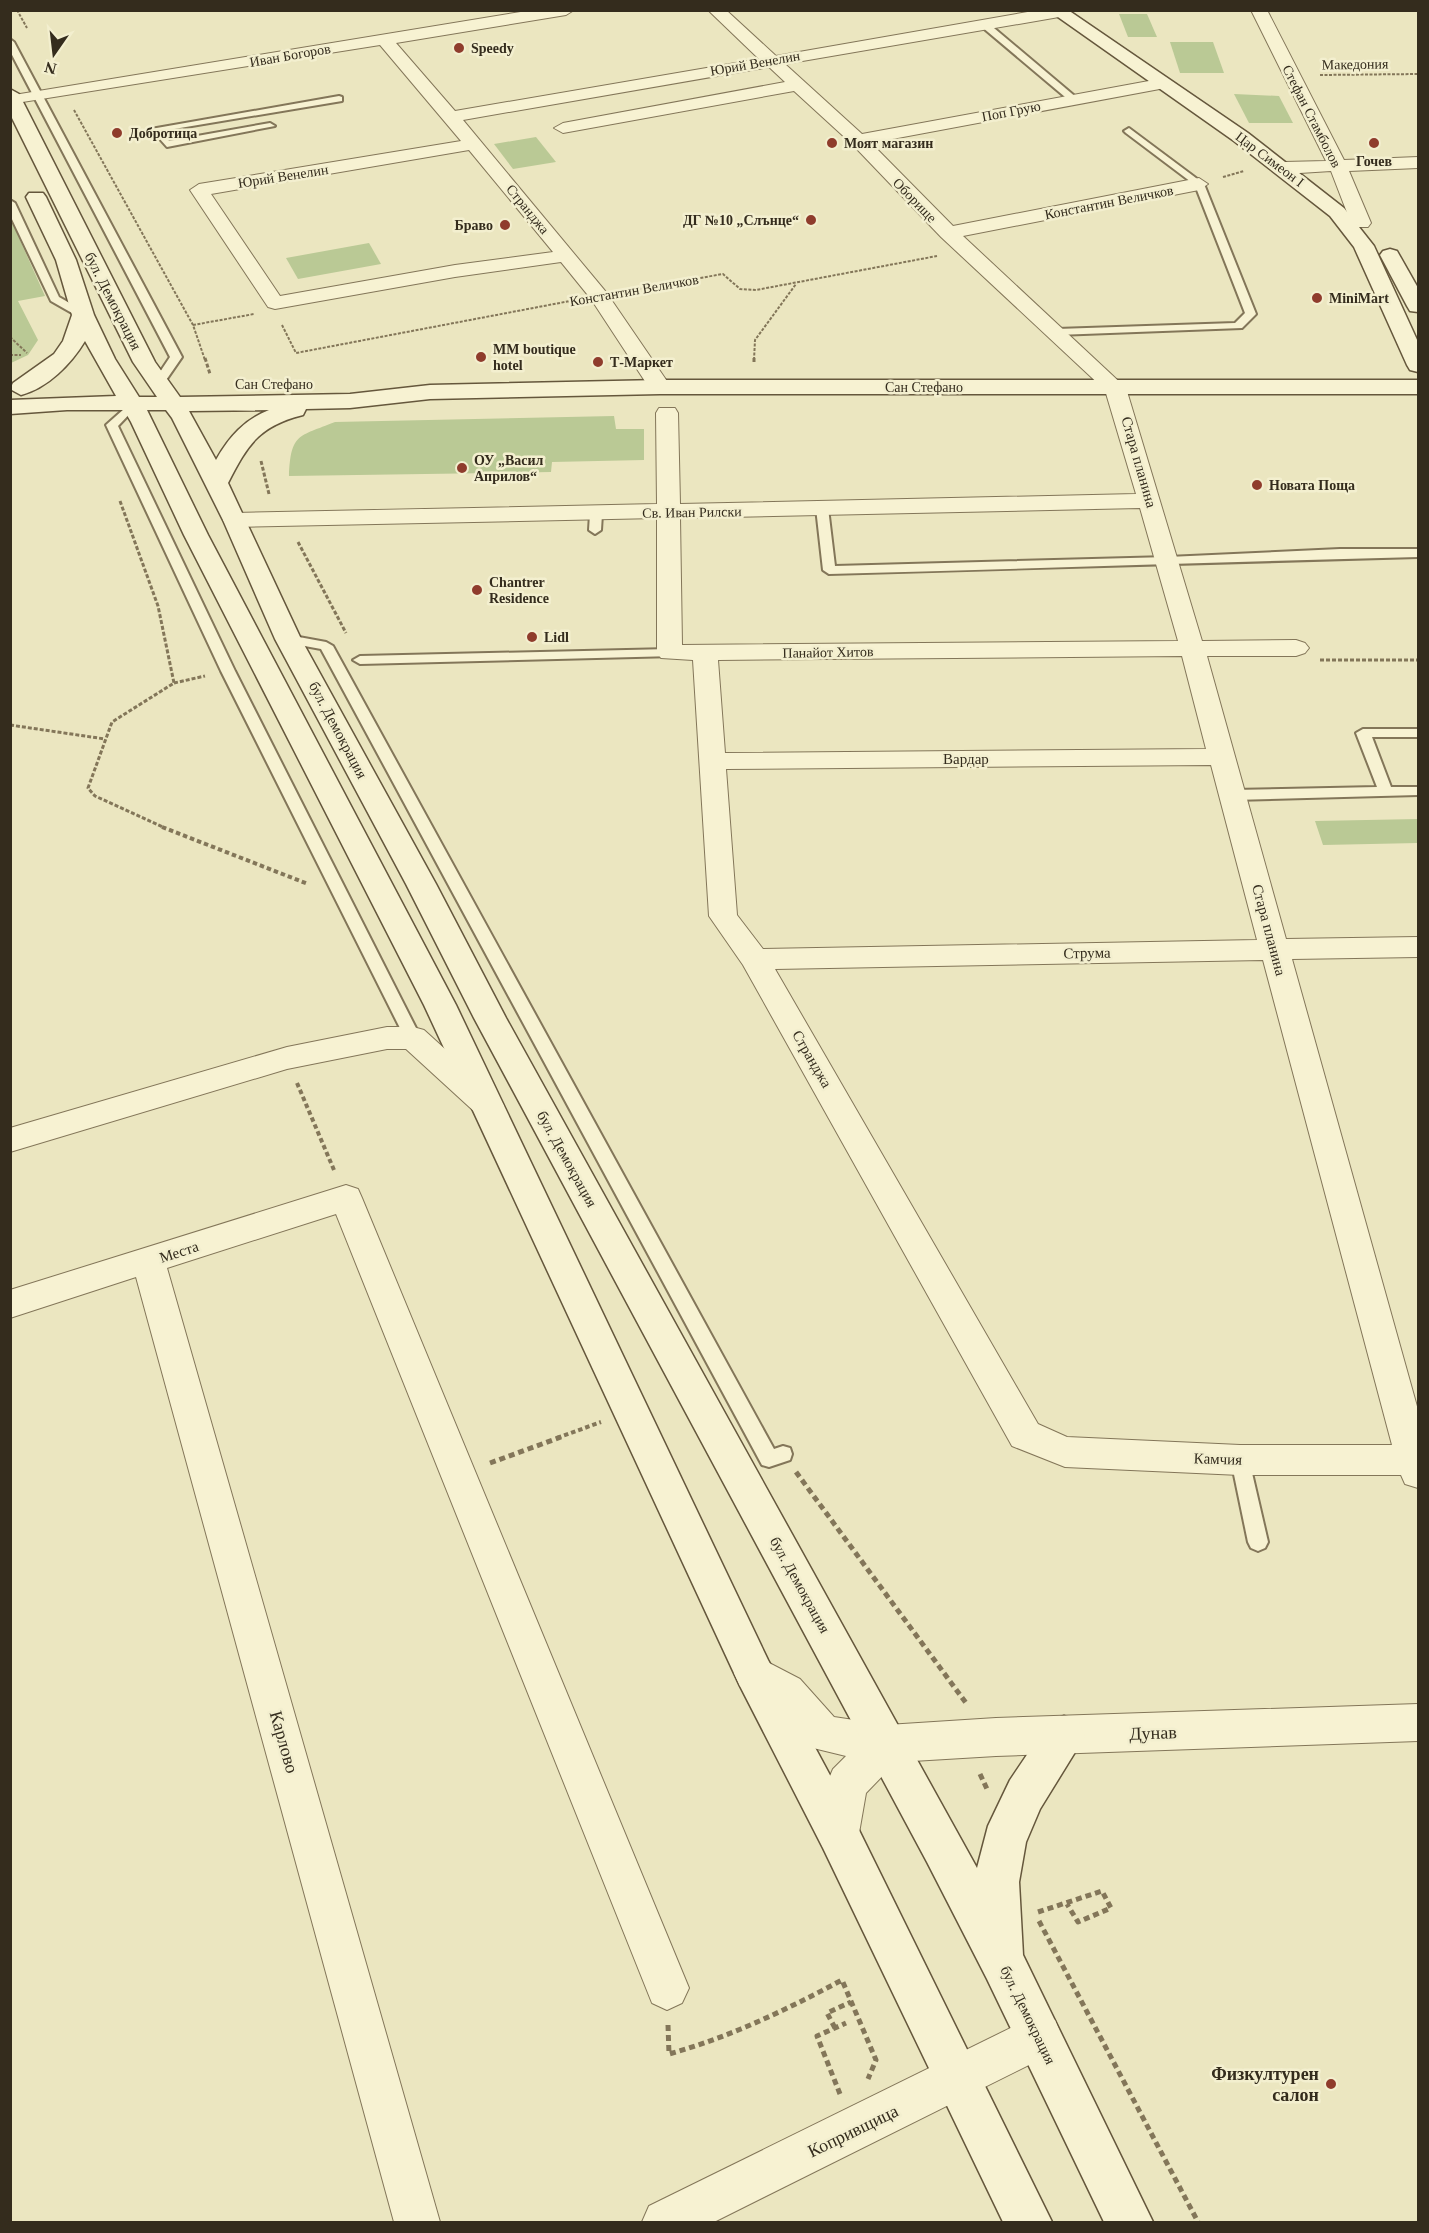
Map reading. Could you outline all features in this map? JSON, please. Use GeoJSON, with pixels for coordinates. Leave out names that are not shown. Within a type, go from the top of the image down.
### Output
{"type":"FeatureCollection","features":[{"type":"Feature","properties":{"kind":"main road","name":"Цар Симеон I"},"geometry":{"type":"LineString","coordinates":[[1058,11],[1165,83],[1279,165],[1337,212],[1364,246],[1419,364]]}},
{"type":"Feature","properties":{"kind":"main road","name":"бул. Демокрация"},"geometry":{"type":"LineString","coordinates":[[12,97],[144,362],[183,418],[235,520],[288,639],[421,884],[490,1018],[887,1744],[1003,1963],[1129,2223]]}},
{"type":"Feature","properties":{"kind":"main road","name":"бул. Демокрация"},"geometry":{"type":"LineString","coordinates":[[26,174],[66,260],[83,315],[118,384],[133,404],[196,535],[440,1005],[754,1673],[838,1833],[1028,2223]]}},
{"type":"Feature","properties":{"kind":"main road","name":"Стефан Стамболов"},"geometry":{"type":"LineString","coordinates":[[1337,212],[1361,223],[1379,236],[1419,306]]}},
{"type":"Feature","properties":{"kind":"main road"},"geometry":{"type":"LineString","coordinates":[[14,395],[59,364],[68,354],[83,315]]}},
{"type":"Feature","properties":{"kind":"main road"},"geometry":{"type":"LineString","coordinates":[[14,395],[50,384],[118,384]]}},
{"type":"Feature","properties":{"kind":"main road","name":"Сан Стефано"},"geometry":{"type":"LineString","coordinates":[[118,384],[352,384],[430,392]]}},
{"type":"Feature","properties":{"kind":"main road","name":"Сан Стефано"},"geometry":{"type":"LineString","coordinates":[[133,404],[350,401],[430,392],[660,387],[1419,387]]}},
{"type":"Feature","properties":{"kind":"main road"},"geometry":{"type":"LineString","coordinates":[[14,395],[67,403],[133,404]]}},
{"type":"Feature","properties":{"kind":"main road"},"geometry":{"type":"LineString","coordinates":[[216,484],[241,437],[264,420],[282,413],[350,401]]}},
{"type":"Feature","properties":{"kind":"main road"},"geometry":{"type":"LineString","coordinates":[[1003,1963],[998,1886],[1000,1859],[1011,1819],[1064,1736]]}},
{"type":"Feature","properties":{"kind":"street","name":"Иван Богоров"},"geometry":{"type":"LineString","coordinates":[[12,97],[38,97],[64,93],[566,10]]}},
{"type":"Feature","properties":{"kind":"street","name":"Оборище"},"geometry":{"type":"LineString","coordinates":[[716,10],[858,140],[948,233],[1115,387]]}},
{"type":"Feature","properties":{"kind":"street","name":"Стефан Стамболов"},"geometry":{"type":"LineString","coordinates":[[1259,10],[1337,164],[1361,223]]}},
{"type":"Feature","properties":{"kind":"street","name":"Юрий Венелин"},"geometry":{"type":"LineString","coordinates":[[451,117],[1058,11]]}},
{"type":"Feature","properties":{"kind":"street","name":"Странджа"},"geometry":{"type":"LineString","coordinates":[[384,39],[599,296],[660,387]]}},
{"type":"Feature","properties":{"kind":"street","name":"Поп Грую"},"geometry":{"type":"LineString","coordinates":[[858,140],[1165,83]]}},
{"type":"Feature","properties":{"kind":"street","name":"Юрий Венелин"},"geometry":{"type":"LineString","coordinates":[[563,128],[797,86]]}},
{"type":"Feature","properties":{"kind":"street","name":"Юрий Венелин"},"geometry":{"type":"LineString","coordinates":[[275,306],[199,190],[474,144]]}},
{"type":"Feature","properties":{"kind":"street"},"geometry":{"type":"LineString","coordinates":[[1279,165],[1419,162]]}},
{"type":"Feature","properties":{"kind":"street","name":"Константин Величков"},"geometry":{"type":"LineString","coordinates":[[948,233],[1199,184]]}},
{"type":"Feature","properties":{"kind":"street"},"geometry":{"type":"LineString","coordinates":[[275,306],[455,271],[565,256]]}},
{"type":"Feature","properties":{"kind":"street","name":"Стара планина"},"geometry":{"type":"LineString","coordinates":[[1115,387],[1168,561],[1190,648],[1233,795],[1417,1467]]}},
{"type":"Feature","properties":{"kind":"street"},"geometry":{"type":"LineString","coordinates":[[667,413],[670,653]]}},
{"type":"Feature","properties":{"kind":"street","name":"Св. Иван Рилски"},"geometry":{"type":"LineString","coordinates":[[235,520],[595,522],[668,513],[1150,501]]}},
{"type":"Feature","properties":{"kind":"street","name":"Панайот Хитов"},"geometry":{"type":"LineString","coordinates":[[670,653],[1296,648]]}},
{"type":"Feature","properties":{"kind":"street","name":"Странджа"},"geometry":{"type":"LineString","coordinates":[[705,653],[723,916],[755,959],[1025,1435]]}},
{"type":"Feature","properties":{"kind":"street","name":"Вардар"},"geometry":{"type":"LineString","coordinates":[[712,760],[1221,757]]}},
{"type":"Feature","properties":{"kind":"street","name":"Струма"},"geometry":{"type":"LineString","coordinates":[[755,959],[1419,947]]}},
{"type":"Feature","properties":{"kind":"street"},"geometry":{"type":"LineString","coordinates":[[10,1140],[287,1058],[387,1038],[413,1038],[488,1106]]}},
{"type":"Feature","properties":{"kind":"street"},"geometry":{"type":"LineString","coordinates":[[346,1198],[667,1988]]}},
{"type":"Feature","properties":{"kind":"street","name":"Места"},"geometry":{"type":"LineString","coordinates":[[10,1304],[150,1262],[346,1198]]}},
{"type":"Feature","properties":{"kind":"street","name":"Карлово"},"geometry":{"type":"LineString","coordinates":[[150,1262],[417,2223]]}},
{"type":"Feature","properties":{"kind":"street","name":"Камчия"},"geometry":{"type":"LineString","coordinates":[[1025,1435],[1065,1452],[1417,1467]]}},
{"type":"Feature","properties":{"kind":"street","name":"Дунав"},"geometry":{"type":"LineString","coordinates":[[754,1673],[786,1692],[822,1734],[887,1744],[974,1738],[1419,1722]]}},
{"type":"Feature","properties":{"kind":"street"},"geometry":{"type":"LineString","coordinates":[[838,1833],[847,1783],[887,1744]]}},
{"type":"Feature","properties":{"kind":"street","name":"Копривщица"},"geometry":{"type":"LineString","coordinates":[[664,2223],[959,2079],[1039,2036]]}},
{"type":"Feature","properties":{"kind":"lane"},"geometry":{"type":"LineString","coordinates":[[985,25],[1074,100]]}},
{"type":"Feature","properties":{"kind":"lane"},"geometry":{"type":"LineString","coordinates":[[10,42],[176,357],[158,384]]}},
{"type":"Feature","properties":{"kind":"lane"},"geometry":{"type":"LineString","coordinates":[[270,126],[167,144],[156,129],[339,99]]}},
{"type":"Feature","properties":{"kind":"lane"},"geometry":{"type":"LineString","coordinates":[[1057,332],[1238,326],[1251,314],[1199,184],[1129,131]]}},
{"type":"Feature","properties":{"kind":"lane"},"geometry":{"type":"LineString","coordinates":[[10,203],[55,299],[83,315]]}},
{"type":"Feature","properties":{"kind":"lane"},"geometry":{"type":"LineString","coordinates":[[133,404],[112,425],[228,671],[413,1038]]}},
{"type":"Feature","properties":{"kind":"lane"},"geometry":{"type":"LineString","coordinates":[[822,508],[829,570],[1419,552]]}},
{"type":"Feature","properties":{"kind":"lane"},"geometry":{"type":"LineString","coordinates":[[288,639],[326,646],[769,1459],[783,1454]]}},
{"type":"Feature","properties":{"kind":"lane","name":"Панайот Хитов"},"geometry":{"type":"LineString","coordinates":[[360,660],[670,653]]}},
{"type":"Feature","properties":{"kind":"lane"},"geometry":{"type":"LineString","coordinates":[[1386,792],[1363,733],[1419,733]]}},
{"type":"Feature","properties":{"kind":"lane"},"geometry":{"type":"LineString","coordinates":[[1233,795],[1419,791]]}},
{"type":"Feature","properties":{"kind":"lane"},"geometry":{"type":"LineString","coordinates":[[1240,1460],[1258,1542]]}},
{"type":"Feature","properties":{"kind":"path","name":"Македония"},"geometry":{"type":"LineString","coordinates":[[1292,75],[1419,74]]}},
{"type":"Feature","properties":{"kind":"path"},"geometry":{"type":"LineString","coordinates":[[64,93],[193,325],[210,374]]}},
{"type":"Feature","properties":{"kind":"path"},"geometry":{"type":"LineString","coordinates":[[1199,184],[1279,165]]}},
{"type":"Feature","properties":{"kind":"path","name":"Константин Величков"},"geometry":{"type":"LineString","coordinates":[[275,306],[296,353],[723,274],[740,288],[748,290],[968,250]]}},
{"type":"Feature","properties":{"kind":"path"},"geometry":{"type":"LineString","coordinates":[[752,387],[755,340],[796,283]]}},
{"type":"Feature","properties":{"kind":"path"},"geometry":{"type":"LineString","coordinates":[[193,325],[275,306]]}},
{"type":"Feature","properties":{"kind":"path"},"geometry":{"type":"LineString","coordinates":[[10,337],[28,354]]}},
{"type":"Feature","properties":{"kind":"path"},"geometry":{"type":"LineString","coordinates":[[117,494],[158,606],[174,683],[112,722],[88,788],[95,796],[176,833],[342,897]]}},
{"type":"Feature","properties":{"kind":"path"},"geometry":{"type":"LineString","coordinates":[[10,725],[105,739]]}},
{"type":"Feature","properties":{"kind":"path"},"geometry":{"type":"LineString","coordinates":[[287,1058],[346,1198]]}},
{"type":"Feature","properties":{"kind":"path"},"geometry":{"type":"LineString","coordinates":[[458,1475],[630,1411]]}},
{"type":"Feature","properties":{"kind":"path"},"geometry":{"type":"LineString","coordinates":[[1035,1913],[1102,1892],[1111,1908],[1078,1923],[1067,1904]]}},
{"type":"Feature","properties":{"kind":"path"},"geometry":{"type":"LineString","coordinates":[[1034,1901],[1035,1913],[1198,2223]]}},
{"type":"Feature","properties":{"kind":"path"},"geometry":{"type":"LineString","coordinates":[[667,1988],[669,2054],[702,2046],[762,2020],[842,1980],[876,2060],[867,2082]]}},
{"type":"Feature","properties":{"kind":"path"},"geometry":{"type":"LineString","coordinates":[[834,2028],[827,2013],[851,2002]]}},
{"type":"Feature","properties":{"kind":"path"},"geometry":{"type":"LineString","coordinates":[[846,2023],[817,2036],[842,2101],[850,2095]]}},
{"type":"Feature","properties":{"kind":"green space"},"geometry":{"type":"Polygon","coordinates":[[[1119,14],[1147,14],[1157,37],[1128,37],[1119,14]]]}},
{"type":"Feature","properties":{"kind":"green space"},"geometry":{"type":"Polygon","coordinates":[[[1170,42],[1213,42],[1224,73],[1180,73],[1170,42]]]}},
{"type":"Feature","properties":{"kind":"green space"},"geometry":{"type":"Polygon","coordinates":[[[1234,94],[1279,96],[1293,123],[1249,123],[1234,94]]]}},
{"type":"Feature","properties":{"kind":"green space"},"geometry":{"type":"Polygon","coordinates":[[[536,137],[556,162],[513,169],[494,144],[536,137]]]}},
{"type":"Feature","properties":{"kind":"green space"},"geometry":{"type":"Polygon","coordinates":[[[11,220],[45,296],[18,301],[38,340],[28,355],[11,363],[11,220]]]}},
{"type":"Feature","properties":{"kind":"green space"},"geometry":{"type":"Polygon","coordinates":[[[369,243],[381,264],[298,279],[286,258],[369,243]]]}},
{"type":"Feature","properties":{"kind":"green space"},"geometry":{"type":"Polygon","coordinates":[[[614,416],[616,429],[644,429],[644,460],[552,462],[551,472],[289,476],[292,452],[299,438],[335,422],[614,416]]]}},
{"type":"Feature","properties":{"kind":"green space"},"geometry":{"type":"Polygon","coordinates":[[[1418,819],[1418,843],[1323,845],[1315,821],[1418,819]]]}},
{"type":"Feature","properties":{"kind":"place","name":"Speedy"},"geometry":{"type":"Point","coordinates":[459,48]}},
{"type":"Feature","properties":{"kind":"place","name":"Добротица"},"geometry":{"type":"Point","coordinates":[117,133]}},
{"type":"Feature","properties":{"kind":"place","name":"Моят магазин"},"geometry":{"type":"Point","coordinates":[832,143]}},
{"type":"Feature","properties":{"kind":"place","name":"Гочев"},"geometry":{"type":"Point","coordinates":[1374,143]}},
{"type":"Feature","properties":{"kind":"place","name":"ДГ №10 „Слънце“"},"geometry":{"type":"Point","coordinates":[811,220]}},
{"type":"Feature","properties":{"kind":"place","name":"Браво"},"geometry":{"type":"Point","coordinates":[505,225]}},
{"type":"Feature","properties":{"kind":"place","name":"MiniMart"},"geometry":{"type":"Point","coordinates":[1317,298]}},
{"type":"Feature","properties":{"kind":"place","name":"MM boutique hotel"},"geometry":{"type":"Point","coordinates":[481,357]}},
{"type":"Feature","properties":{"kind":"place","name":"Т-Маркет"},"geometry":{"type":"Point","coordinates":[598,362]}},
{"type":"Feature","properties":{"kind":"place","name":"ОУ „Васил Априлов“"},"geometry":{"type":"Point","coordinates":[462,468]}},
{"type":"Feature","properties":{"kind":"place","name":"Новата Поща"},"geometry":{"type":"Point","coordinates":[1257,485]}},
{"type":"Feature","properties":{"kind":"place","name":"Chantrer Residence"},"geometry":{"type":"Point","coordinates":[477,590]}},
{"type":"Feature","properties":{"kind":"place","name":"Lidl"},"geometry":{"type":"Point","coordinates":[532,637]}},
{"type":"Feature","properties":{"kind":"place","name":"Физкултурен салон"},"geometry":{"type":"Point","coordinates":[1331,2084]}}]}
